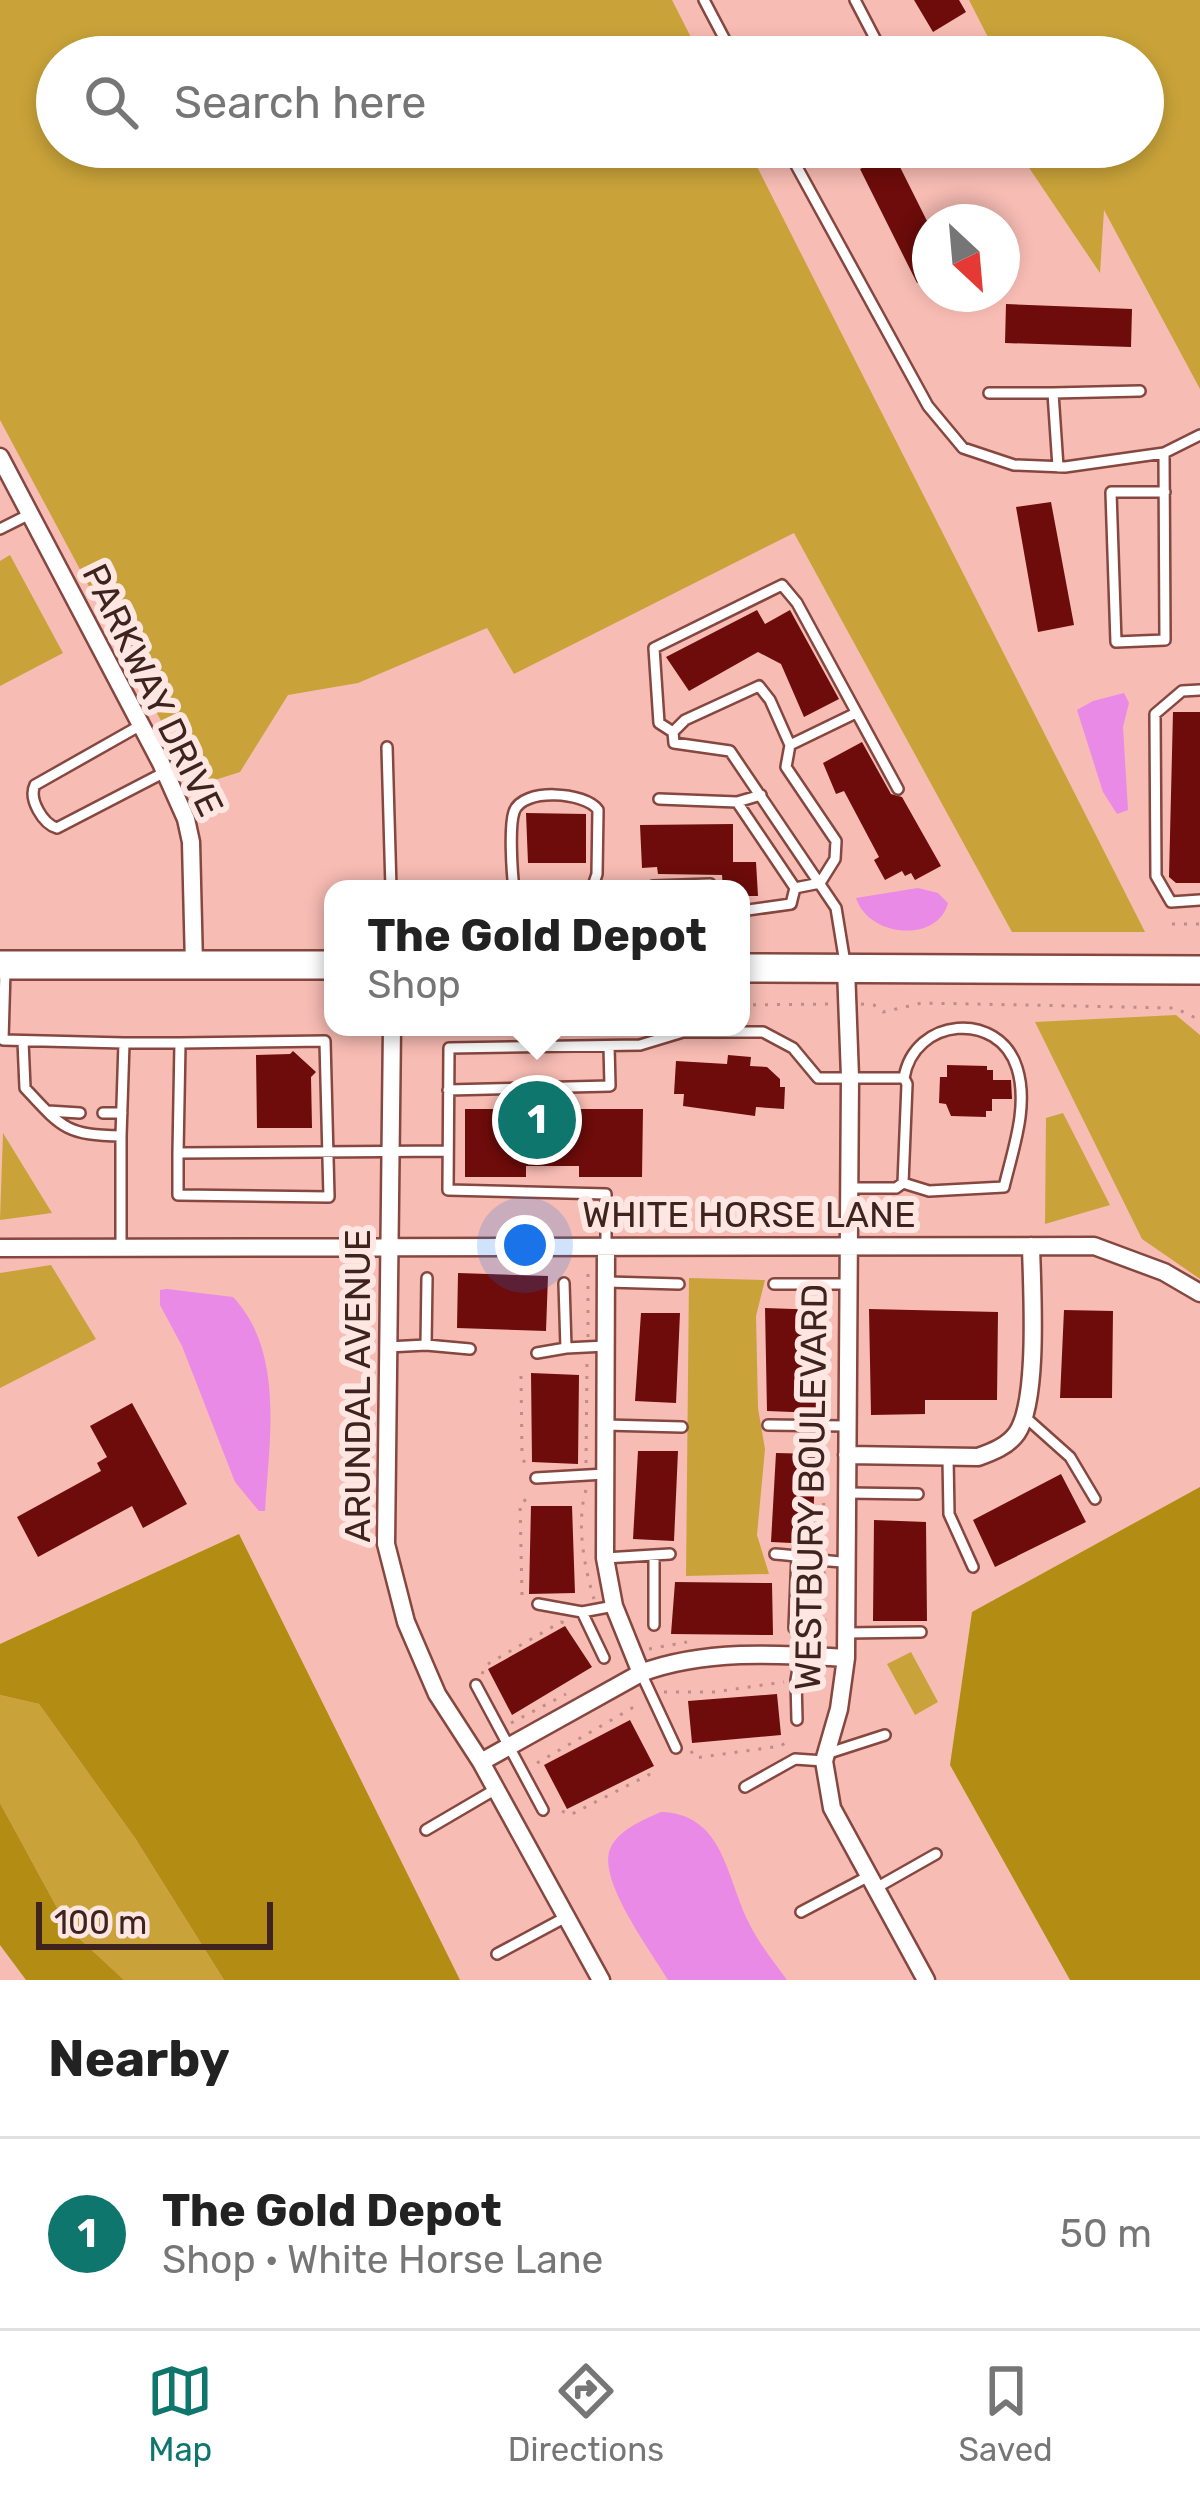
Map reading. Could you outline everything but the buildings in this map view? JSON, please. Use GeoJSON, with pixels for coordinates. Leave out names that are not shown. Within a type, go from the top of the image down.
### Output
{"type":"FeatureCollection","features":[{"type":"Feature","properties":{"kind":"main road"},"geometry":{"type":"LineString","coordinates":[[3,965],[324,965]]}},
{"type":"Feature","properties":{"kind":"main road"},"geometry":{"type":"LineString","coordinates":[[750,968],[1200,970]]}},
{"type":"Feature","properties":{"kind":"street","name":"PARKWAY DRIVE"},"geometry":{"type":"LineString","coordinates":[[0,458],[165,772],[191,842],[194,964]]}},
{"type":"Feature","properties":{"kind":"street","name":"WESTBURY BOULEVARD"},"geometry":{"type":"LineString","coordinates":[[846,968],[850,1077],[846,1658],[839,1709],[825,1758],[832,1808],[926,1980]]}},
{"type":"Feature","properties":{"kind":"street","name":"ARUNDAL AVENUE"},"geometry":{"type":"LineString","coordinates":[[392,1036],[386,1544],[406,1622],[437,1694],[481,1762],[601,1980]]}},
{"type":"Feature","properties":{"kind":"street"},"geometry":{"type":"LineString","coordinates":[[848,1455],[977,1457],[996,1451],[1016,1435],[1024,1416],[1032,1339],[1031,1246]]}},
{"type":"Feature","properties":{"kind":"street","name":"WHITE HORSE LANE"},"geometry":{"type":"LineString","coordinates":[[0,1248],[1094,1246],[1164,1272],[1200,1293]]}},
{"type":"Feature","properties":{"kind":"street"},"geometry":{"type":"LineString","coordinates":[[606,1247],[596,1347],[605,1425],[596,1475],[614,1606],[641,1673]]}},
{"type":"Feature","properties":{"kind":"street"},"geometry":{"type":"LineString","coordinates":[[481,1762],[507,1738],[667,1663],[806,1649],[846,1658]]}},
{"type":"Feature","properties":{"kind":"lane"},"geometry":{"type":"LineString","coordinates":[[704,0],[723,36]]}},
{"type":"Feature","properties":{"kind":"lane"},"geometry":{"type":"LineString","coordinates":[[855,0],[874,36]]}},
{"type":"Feature","properties":{"kind":"lane"},"geometry":{"type":"LineString","coordinates":[[798,168],[928,406],[963,448],[1014,466],[1058,467],[1164,453],[1200,435]]}},
{"type":"Feature","properties":{"kind":"lane"},"geometry":{"type":"LineString","coordinates":[[989,393],[1140,391]]}},
{"type":"Feature","properties":{"kind":"lane"},"geometry":{"type":"LineString","coordinates":[[1053,393],[1058,467]]}},
{"type":"Feature","properties":{"kind":"lane"},"geometry":{"type":"LineString","coordinates":[[1164,453],[1165,492],[1166,640],[1116,642],[1111,492],[1165,492]]}},
{"type":"Feature","properties":{"kind":"lane"},"geometry":{"type":"LineString","coordinates":[[0,529],[30,514]]}},
{"type":"Feature","properties":{"kind":"lane"},"geometry":{"type":"LineString","coordinates":[[846,968],[836,908],[730,751],[674,743],[673,733],[659,723],[654,648],[782,586],[797,603],[898,789]]}},
{"type":"Feature","properties":{"kind":"lane"},"geometry":{"type":"LineString","coordinates":[[673,733],[686,720],[759,686],[790,745],[786,767],[836,841],[835,860],[820,883],[795,888]]}},
{"type":"Feature","properties":{"kind":"lane"},"geometry":{"type":"LineString","coordinates":[[1200,690],[1182,691],[1155,714],[1156,876],[1171,902],[1200,900]]}},
{"type":"Feature","properties":{"kind":"lane"},"geometry":{"type":"LineString","coordinates":[[790,745],[856,713]]}},
{"type":"Feature","properties":{"kind":"lane"},"geometry":{"type":"LineString","coordinates":[[141,725],[35,785],[33,799],[48,824],[57,828],[165,772]]}},
{"type":"Feature","properties":{"kind":"lane"},"geometry":{"type":"LineString","coordinates":[[387,747],[391,880]]}},
{"type":"Feature","properties":{"kind":"lane"},"geometry":{"type":"LineString","coordinates":[[659,799],[736,802],[761,795]]}},
{"type":"Feature","properties":{"kind":"lane"},"geometry":{"type":"LineString","coordinates":[[514,880],[513,813],[522,801],[535,796],[582,797],[595,803],[595,880]]}},
{"type":"Feature","properties":{"kind":"lane"},"geometry":{"type":"LineString","coordinates":[[736,802],[795,888]]}},
{"type":"Feature","properties":{"kind":"lane"},"geometry":{"type":"LineString","coordinates":[[750,910],[790,904],[795,888]]}},
{"type":"Feature","properties":{"kind":"lane"},"geometry":{"type":"LineString","coordinates":[[3,965],[1,1040],[326,1041],[329,1197],[178,1195],[180,1043]]}},
{"type":"Feature","properties":{"kind":"lane"},"geometry":{"type":"LineString","coordinates":[[900,1077],[907,1058],[922,1040],[942,1029],[970,1029],[1001,1041],[1016,1063],[1022,1089],[1004,1187],[929,1191],[903,1183]]}},
{"type":"Feature","properties":{"kind":"lane"},"geometry":{"type":"LineString","coordinates":[[750,1032],[763,1032],[793,1048],[818,1078],[900,1077],[907,1084],[903,1183]]}},
{"type":"Feature","properties":{"kind":"lane"},"geometry":{"type":"LineString","coordinates":[[606,1247],[606,1194],[448,1190],[448,1048],[640,1045],[670,1036]]}},
{"type":"Feature","properties":{"kind":"lane"},"geometry":{"type":"LineString","coordinates":[[23,1040],[26,1088],[48,1111],[71,1132],[121,1136]]}},
{"type":"Feature","properties":{"kind":"lane"},"geometry":{"type":"LineString","coordinates":[[121,1246],[124,1042]]}},
{"type":"Feature","properties":{"kind":"lane"},"geometry":{"type":"LineString","coordinates":[[448,1090],[610,1086],[609,1046]]}},
{"type":"Feature","properties":{"kind":"lane"},"geometry":{"type":"LineString","coordinates":[[48,1111],[80,1113]]}},
{"type":"Feature","properties":{"kind":"lane"},"geometry":{"type":"LineString","coordinates":[[103,1113],[122,1113]]}},
{"type":"Feature","properties":{"kind":"lane"},"geometry":{"type":"LineString","coordinates":[[178,1153],[448,1151]]}},
{"type":"Feature","properties":{"kind":"lane"},"geometry":{"type":"LineString","coordinates":[[850,1188],[896,1188],[903,1183]]}},
{"type":"Feature","properties":{"kind":"lane"},"geometry":{"type":"LineString","coordinates":[[426,1346],[428,1278]]}},
{"type":"Feature","properties":{"kind":"lane"},"geometry":{"type":"LineString","coordinates":[[606,1282],[679,1284]]}},
{"type":"Feature","properties":{"kind":"lane"},"geometry":{"type":"LineString","coordinates":[[564,1283],[566,1348]]}},
{"type":"Feature","properties":{"kind":"lane"},"geometry":{"type":"LineString","coordinates":[[773,1283],[849,1284]]}},
{"type":"Feature","properties":{"kind":"lane"},"geometry":{"type":"LineString","coordinates":[[388,1347],[470,1349]]}},
{"type":"Feature","properties":{"kind":"lane"},"geometry":{"type":"LineString","coordinates":[[536,1353],[596,1347]]}},
{"type":"Feature","properties":{"kind":"lane"},"geometry":{"type":"LineString","coordinates":[[1024,1416],[1070,1456],[1095,1498]]}},
{"type":"Feature","properties":{"kind":"lane"},"geometry":{"type":"LineString","coordinates":[[605,1425],[682,1426]]}},
{"type":"Feature","properties":{"kind":"lane"},"geometry":{"type":"LineString","coordinates":[[768,1426],[848,1426]]}},
{"type":"Feature","properties":{"kind":"lane"},"geometry":{"type":"LineString","coordinates":[[948,1458],[949,1514],[973,1567]]}},
{"type":"Feature","properties":{"kind":"lane"},"geometry":{"type":"LineString","coordinates":[[536,1478],[596,1475]]}},
{"type":"Feature","properties":{"kind":"lane"},"geometry":{"type":"LineString","coordinates":[[847,1493],[918,1494]]}},
{"type":"Feature","properties":{"kind":"lane"},"geometry":{"type":"LineString","coordinates":[[605,1558],[670,1554]]}},
{"type":"Feature","properties":{"kind":"lane"},"geometry":{"type":"LineString","coordinates":[[775,1554],[847,1562]]}},
{"type":"Feature","properties":{"kind":"lane"},"geometry":{"type":"LineString","coordinates":[[654,1555],[654,1625]]}},
{"type":"Feature","properties":{"kind":"lane"},"geometry":{"type":"LineString","coordinates":[[794,1628],[797,1555]]}},
{"type":"Feature","properties":{"kind":"lane"},"geometry":{"type":"LineString","coordinates":[[538,1604],[582,1612],[614,1606]]}},
{"type":"Feature","properties":{"kind":"lane"},"geometry":{"type":"LineString","coordinates":[[582,1612],[604,1658]]}},
{"type":"Feature","properties":{"kind":"lane"},"geometry":{"type":"LineString","coordinates":[[846,1633],[921,1632]]}},
{"type":"Feature","properties":{"kind":"lane"},"geometry":{"type":"LineString","coordinates":[[797,1720],[796,1680],[806,1649]]}},
{"type":"Feature","properties":{"kind":"lane"},"geometry":{"type":"LineString","coordinates":[[641,1673],[676,1748]]}},
{"type":"Feature","properties":{"kind":"lane"},"geometry":{"type":"LineString","coordinates":[[479,1680],[543,1810]]}},
{"type":"Feature","properties":{"kind":"lane"},"geometry":{"type":"LineString","coordinates":[[745,1786],[795,1759],[825,1758],[885,1735]]}},
{"type":"Feature","properties":{"kind":"lane"},"geometry":{"type":"LineString","coordinates":[[426,1830],[496,1789]]}},
{"type":"Feature","properties":{"kind":"lane"},"geometry":{"type":"LineString","coordinates":[[801,1912],[936,1854]]}},
{"type":"Feature","properties":{"kind":"lane"},"geometry":{"type":"LineString","coordinates":[[496,1954],[566,1917]]}},
{"type":"Feature","properties":{"kind":"path"},"geometry":{"type":"LineString","coordinates":[[1172,924],[1200,923]]}},
{"type":"Feature","properties":{"kind":"path"},"geometry":{"type":"LineString","coordinates":[[865,1004],[883,1012],[922,1003],[1175,1008],[1200,1020]]}},
{"type":"Feature","properties":{"kind":"path"},"geometry":{"type":"LineString","coordinates":[[750,1005],[830,1004]]}},
{"type":"Feature","properties":{"kind":"path"},"geometry":{"type":"LineString","coordinates":[[588,1274],[596,1347],[596,1475]]}},
{"type":"Feature","properties":{"kind":"path"},"geometry":{"type":"LineString","coordinates":[[521,1376],[525,1465]]}},
{"type":"Feature","properties":{"kind":"path"},"geometry":{"type":"LineString","coordinates":[[806,1649],[825,1636],[823,1443]]}},
{"type":"Feature","properties":{"kind":"path"},"geometry":{"type":"LineString","coordinates":[[522,1595],[520,1503],[529,1498]]}},
{"type":"Feature","properties":{"kind":"path"},"geometry":{"type":"LineString","coordinates":[[479,1680],[486,1665],[561,1622],[571,1625]]}},
{"type":"Feature","properties":{"kind":"path"},"geometry":{"type":"LineString","coordinates":[[646,1649],[690,1642]]}},
{"type":"Feature","properties":{"kind":"path"},"geometry":{"type":"LineString","coordinates":[[537,1763],[653,1696],[784,1682]]}},
{"type":"Feature","properties":{"kind":"path"},"geometry":{"type":"LineString","coordinates":[[507,1738],[581,1687]]}},
{"type":"Feature","properties":{"kind":"path"},"geometry":{"type":"LineString","coordinates":[[691,1750],[695,1758],[782,1747],[788,1740]]}},
{"type":"Feature","properties":{"kind":"path"},"geometry":{"type":"LineString","coordinates":[[562,1811],[570,1815],[656,1771]]}},
{"type":"Feature","properties":{"kind":"shaded area"},"geometry":{"type":"Polygon","coordinates":[[[0,0],[672,0],[690,36],[36,36],[36,168],[758,168],[1145,932],[1012,932],[794,533],[514,674],[487,628],[358,683],[288,695],[240,772],[196,786],[0,420],[0,0]]]}},
{"type":"Feature","properties":{"kind":"shaded area"},"geometry":{"type":"Polygon","coordinates":[[[969,0],[1200,0],[1200,389],[1104,210],[1100,273],[1029,168],[1164,168],[1164,36],[987,36],[969,0]]]}},
{"type":"Feature","properties":{"kind":"shaded area"},"geometry":{"type":"Polygon","coordinates":[[[10,555],[63,653],[0,686],[0,561],[10,555]]]}},
{"type":"Feature","properties":{"kind":"shaded area"},"geometry":{"type":"Polygon","coordinates":[[[1124,693],[1129,703],[1123,727],[1128,810],[1117,814],[1103,792],[1077,710],[1124,693]]]}},
{"type":"Feature","properties":{"kind":"shaded area"},"geometry":{"type":"Polygon","coordinates":[[[918,888],[938,893],[948,903],[942,916],[918,930],[888,928],[874,921],[856,898],[918,888]]]}},
{"type":"Feature","properties":{"kind":"shaded area"},"geometry":{"type":"Polygon","coordinates":[[[1176,1015],[1200,1035],[1200,1279],[1142,1239],[1035,1022],[1176,1015]]]}},
{"type":"Feature","properties":{"kind":"shaded area"},"geometry":{"type":"Polygon","coordinates":[[[1063,1113],[1110,1205],[1045,1224],[1046,1118],[1063,1113]]]}},
{"type":"Feature","properties":{"kind":"shaded area"},"geometry":{"type":"Polygon","coordinates":[[[3,1133],[52,1213],[0,1220],[3,1133]]]}},
{"type":"Feature","properties":{"kind":"shaded area"},"geometry":{"type":"Polygon","coordinates":[[[51,1265],[96,1339],[0,1388],[0,1273],[51,1265]]]}},
{"type":"Feature","properties":{"kind":"shaded area"},"geometry":{"type":"Polygon","coordinates":[[[689,1278],[765,1280],[756,1316],[758,1408],[765,1449],[757,1535],[769,1574],[686,1576],[689,1278]]]}},
{"type":"Feature","properties":{"kind":"shaded area"},"geometry":{"type":"Polygon","coordinates":[[[160,1290],[233,1297],[249,1319],[267,1370],[270,1398],[265,1511],[259,1511],[235,1482],[182,1346],[160,1305],[160,1290]]]}},
{"type":"Feature","properties":{"kind":"shaded area"},"geometry":{"type":"Polygon","coordinates":[[[1200,1487],[1200,1980],[1070,1980],[950,1765],[972,1612],[1200,1487]]]}},
{"type":"Feature","properties":{"kind":"shaded area"},"geometry":{"type":"Polygon","coordinates":[[[239,1534],[460,1980],[224,1980],[135,1838],[39,1704],[0,1695],[0,1644],[239,1534]]]}},
{"type":"Feature","properties":{"kind":"shaded area"},"geometry":{"type":"Polygon","coordinates":[[[911,1652],[938,1702],[915,1715],[887,1664],[911,1652]]]}},
{"type":"Feature","properties":{"kind":"shaded area"},"geometry":{"type":"Polygon","coordinates":[[[0,1695],[39,1704],[135,1838],[224,1980],[124,1980],[68,1928],[0,1803],[0,1695]]]}},
{"type":"Feature","properties":{"kind":"shaded area"},"geometry":{"type":"Polygon","coordinates":[[[0,1803],[68,1928],[124,1980],[26,1980],[0,1945],[0,1803]]]}},
{"type":"Feature","properties":{"kind":"shaded area"},"geometry":{"type":"Polygon","coordinates":[[[661,1812],[682,1815],[710,1836],[753,1931],[787,1980],[668,1980],[620,1899],[609,1866],[609,1852],[617,1838],[661,1812]]]}},
{"type":"Feature","properties":{"kind":"place","name":"The Gold Depot"},"geometry":{"type":"Point","coordinates":[537,1120]}}]}
